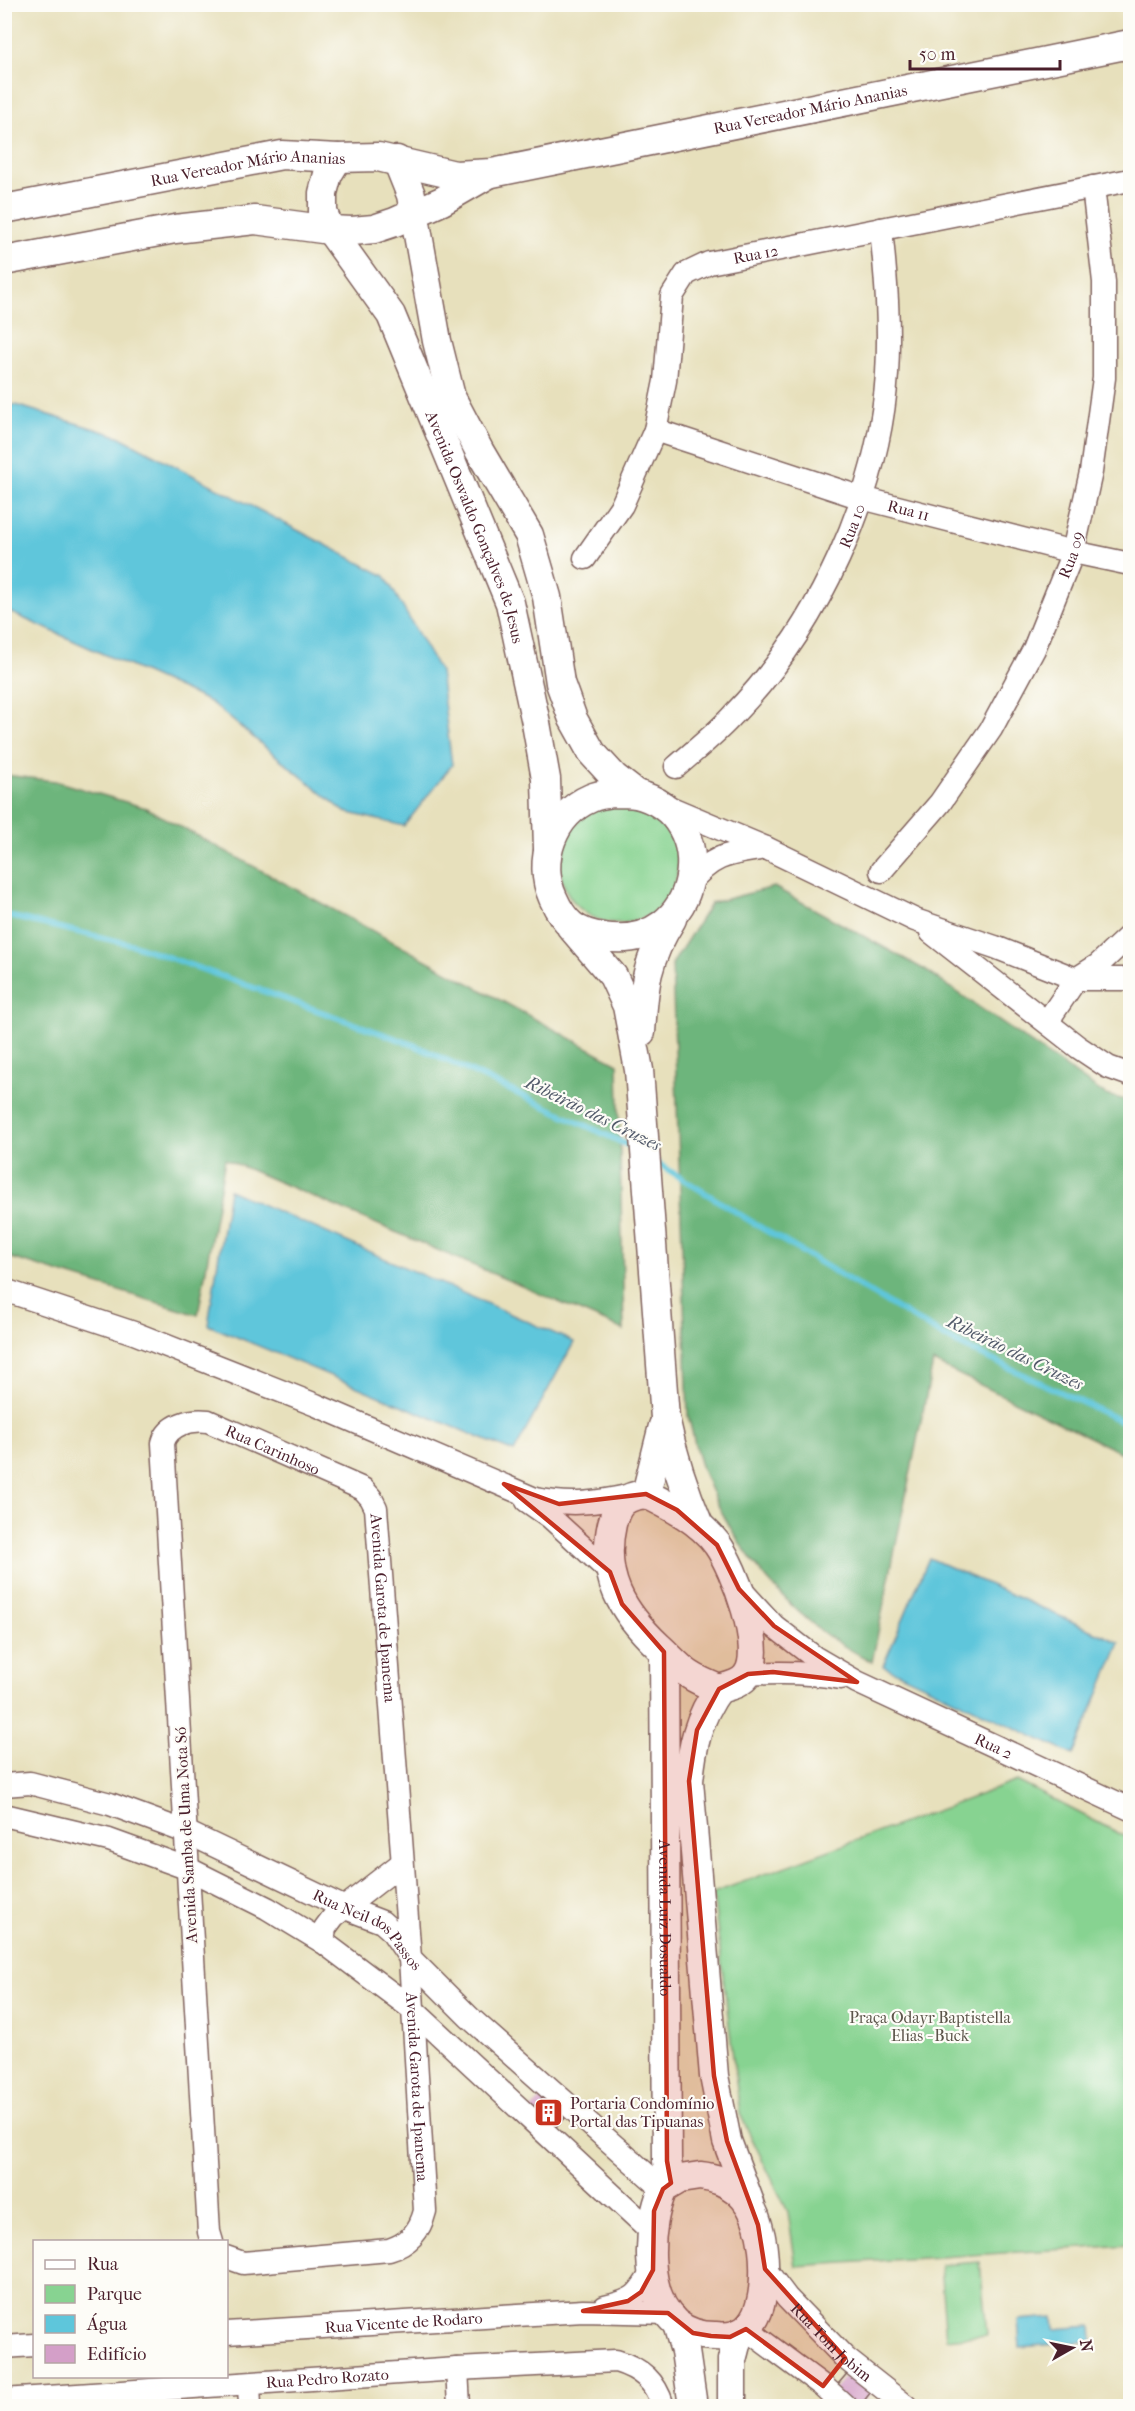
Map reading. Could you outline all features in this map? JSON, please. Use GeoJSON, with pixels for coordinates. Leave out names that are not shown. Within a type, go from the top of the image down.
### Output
{"type":"FeatureCollection","features":[{"type":"Feature","properties":{"kind":"street","name":"Rua Vereador Mário Ananias"},"geometry":{"type":"LineString","coordinates":[[4,209],[282,155],[338,158],[358,156],[397,160],[455,175],[492,173],[1131,44]]}},
{"type":"Feature","properties":{"kind":"street"},"geometry":{"type":"LineString","coordinates":[[330,230],[323,212],[323,193],[328,174],[338,158]]}},
{"type":"Feature","properties":{"kind":"street"},"geometry":{"type":"LineString","coordinates":[[4,261],[175,229],[255,220],[330,230],[374,229],[414,212],[411,195],[397,160]]}},
{"type":"Feature","properties":{"kind":"street","name":"Rua Vereador Mário Ananias"},"geometry":{"type":"LineString","coordinates":[[414,212],[442,201],[492,173]]}},
{"type":"Feature","properties":{"kind":"street","name":"Rua 12"},"geometry":{"type":"LineString","coordinates":[[585,558],[622,505],[655,430],[665,381],[670,304],[675,288],[686,274],[709,263],[1131,180]]}},
{"type":"Feature","properties":{"kind":"street","name":"Rua 09"},"geometry":{"type":"LineString","coordinates":[[881,871],[940,803],[992,729],[1034,649],[1072,552],[1091,472],[1104,378],[1104,282],[1093,187]]}},
{"type":"Feature","properties":{"kind":"street","name":"Avenida Oswaldo Gonçalves de Jesus"},"geometry":{"type":"LineString","coordinates":[[414,212],[437,341],[451,397],[480,452],[529,535],[547,597],[560,683],[573,720],[592,753],[614,777],[645,798],[766,848],[915,920],[995,947],[1076,979]]}},
{"type":"Feature","properties":{"kind":"street","name":"Rua 10"},"geometry":{"type":"LineString","coordinates":[[676,767],[733,715],[783,656],[824,590],[862,498],[876,448],[887,375],[889,302],[881,229]]}},
{"type":"Feature","properties":{"kind":"street","name":"Avenida Oswaldo Gonçalves de Jesus"},"geometry":{"type":"LineString","coordinates":[[330,230],[391,315],[510,603],[546,779],[548,849]]}},
{"type":"Feature","properties":{"kind":"street","name":"Rua 11"},"geometry":{"type":"LineString","coordinates":[[655,430],[862,498],[1072,552],[1131,564]]}},
{"type":"Feature","properties":{"kind":"street"},"geometry":{"type":"LineString","coordinates":[[639,1070],[648,968],[654,951],[679,909],[690,883],[692,864],[689,845],[681,828],[669,813],[645,798],[613,793],[591,798],[572,810],[557,828],[548,849],[546,866],[548,883],[554,899],[571,927],[614,976],[627,1006],[639,1070],[665,1418],[672,1455],[699,1525]]}},
{"type":"Feature","properties":{"kind":"street"},"geometry":{"type":"LineString","coordinates":[[690,883],[710,862],[720,857],[766,848]]}},
{"type":"Feature","properties":{"kind":"street"},"geometry":{"type":"LineString","coordinates":[[571,927],[596,936],[619,940],[642,936],[662,926],[679,909]]}},
{"type":"Feature","properties":{"kind":"street","name":"Avenida Oswaldo Gonçalves de Jesus"},"geometry":{"type":"LineString","coordinates":[[915,920],[1077,1047],[1108,1067],[1131,1075]]}},
{"type":"Feature","properties":{"kind":"street"},"geometry":{"type":"LineString","coordinates":[[1049,1023],[1053,1013],[1076,979],[1098,965],[1131,935]]}},
{"type":"Feature","properties":{"kind":"street"},"geometry":{"type":"LineString","coordinates":[[1076,979],[1131,979]]}},
{"type":"Feature","properties":{"kind":"street"},"geometry":{"type":"LineString","coordinates":[[4,1290],[144,1338],[316,1405],[535,1499],[559,1504],[591,1504],[639,1495],[677,1509],[699,1525],[717,1545],[740,1589],[747,1610],[753,1648],[748,1674],[737,1684],[719,1689],[688,1674],[641,1630],[622,1604],[610,1572],[608,1555],[613,1521],[619,1505],[639,1495],[665,1418]]}},
{"type":"Feature","properties":{"kind":"street","name":"Rua Carinhoso"},"geometry":{"type":"LineString","coordinates":[[170,1431],[196,1420],[208,1421],[363,1489],[371,1498]]}},
{"type":"Feature","properties":{"kind":"street","name":"Avenida Samba de Uma Nota Só"},"geometry":{"type":"LineString","coordinates":[[170,1431],[163,1443],[209,2232],[212,2240]]}},
{"type":"Feature","properties":{"kind":"street"},"geometry":{"type":"LineString","coordinates":[[504,1484],[550,1517],[610,1572]]}},
{"type":"Feature","properties":{"kind":"street","name":"Avenida Garota de Ipanema"},"geometry":{"type":"LineString","coordinates":[[228,2258],[243,2263],[389,2250],[402,2245],[413,2236],[421,2225],[424,2211],[410,1958],[377,1513],[371,1498]]}},
{"type":"Feature","properties":{"kind":"street","name":"Rua 2"},"geometry":{"type":"LineString","coordinates":[[740,1589],[782,1632],[814,1657],[857,1682],[1131,1809]]}},
{"type":"Feature","properties":{"kind":"street","name":"Avenida Luiz Dosualdo"},"geometry":{"type":"LineString","coordinates":[[664,1652],[667,2186]]}},
{"type":"Feature","properties":{"kind":"street","name":"Rua 2"},"geometry":{"type":"LineString","coordinates":[[748,1674],[773,1672],[811,1674],[857,1682]]}},
{"type":"Feature","properties":{"kind":"street","name":"Avenida Luiz Dosualdo"},"geometry":{"type":"LineString","coordinates":[[719,1689],[706,1706],[697,1730],[691,1755],[689,1781],[714,2076],[727,2141],[750,2203]]}},
{"type":"Feature","properties":{"kind":"street","name":"Rua Neil dos Passos"},"geometry":{"type":"LineString","coordinates":[[4,1785],[30,1783],[110,1804],[186,1832],[343,1907],[382,1922],[391,1930],[410,1958],[469,2017],[593,2127],[667,2186]]}},
{"type":"Feature","properties":{"kind":"street","name":"Rua Neil dos Passos"},"geometry":{"type":"LineString","coordinates":[[4,1815],[109,1840],[189,1869],[267,1908],[323,1942],[411,2008],[650,2230]]}},
{"type":"Feature","properties":{"kind":"street"},"geometry":{"type":"LineString","coordinates":[[323,1942],[325,1928],[343,1907],[402,1863]]}},
{"type":"Feature","properties":{"kind":"street"},"geometry":{"type":"LineString","coordinates":[[517,2106],[542,2082]]}},
{"type":"Feature","properties":{"kind":"street"},"geometry":{"type":"LineString","coordinates":[[568,2154],[593,2127]]}},
{"type":"Feature","properties":{"kind":"street"},"geometry":{"type":"LineString","coordinates":[[693,2406],[686,2351],[673,2319],[661,2300],[653,2270],[650,2230],[667,2186],[690,2177],[719,2179],[736,2189],[750,2203],[761,2235],[765,2269],[763,2292],[757,2313],[742,2331],[732,2361],[732,2406]]}},
{"type":"Feature","properties":{"kind":"street","name":"Rua Tom Jobim"},"geometry":{"type":"LineString","coordinates":[[765,2269],[787,2298],[845,2358],[904,2406]]}},
{"type":"Feature","properties":{"kind":"street","name":"Rua Vicente de Rodaro"},"geometry":{"type":"LineString","coordinates":[[583,2311],[628,2301],[641,2292],[653,2270]]}},
{"type":"Feature","properties":{"kind":"street","name":"Rua Vicente de Rodaro"},"geometry":{"type":"LineString","coordinates":[[228,2333],[583,2311],[673,2319]]}},
{"type":"Feature","properties":{"kind":"street"},"geometry":{"type":"LineString","coordinates":[[673,2319],[693,2333],[730,2337],[742,2331]]}},
{"type":"Feature","properties":{"kind":"street"},"geometry":{"type":"LineString","coordinates":[[742,2331],[823,2386],[846,2406]]}},
{"type":"Feature","properties":{"kind":"street"},"geometry":{"type":"LineString","coordinates":[[4,2347],[33,2345]]}},
{"type":"Feature","properties":{"kind":"street"},"geometry":{"type":"LineString","coordinates":[[823,2386],[845,2358]]}},
{"type":"Feature","properties":{"kind":"street","name":"Rua Pedro Rozato"},"geometry":{"type":"LineString","coordinates":[[4,2400],[39,2402],[457,2369],[616,2361],[633,2366],[648,2376],[658,2391],[663,2406]]}},
{"type":"Feature","properties":{"kind":"street"},"geometry":{"type":"LineString","coordinates":[[457,2369],[459,2406]]}},
{"type":"Feature","properties":{"kind":"street"},"geometry":{"type":"LineString","coordinates":[[249,2384],[250,2406]]}},
{"type":"Feature","properties":{"kind":"highlighted area"},"geometry":{"type":"Polygon","coordinates":[[[504,1484],[559,1504],[646,1494],[677,1510],[717,1545],[739,1589],[774,1626],[857,1682],[773,1672],[748,1674],[719,1689],[697,1730],[689,1781],[714,2076],[727,2141],[758,2225],[765,2269],[845,2358],[823,2386],[746,2329],[730,2337],[711,2336],[693,2333],[668,2313],[583,2311],[628,2301],[641,2292],[653,2270],[654,2211],[663,2189],[671,2183],[667,2161],[664,1652],[622,1604],[610,1572],[504,1484]]]}},
{"type":"Feature","properties":{"kind":"green space"},"geometry":{"type":"Polygon","coordinates":[[[5,775],[55,781],[146,808],[618,1064],[624,1330],[225,1159],[198,1315],[5,1256],[5,775]]]}},
{"type":"Feature","properties":{"kind":"green space"},"geometry":{"type":"Polygon","coordinates":[[[619,805],[641,810],[661,822],[673,842],[678,864],[673,886],[661,906],[641,918],[619,923],[597,918],[577,906],[565,886],[560,864],[565,842],[577,822],[597,810],[619,805]]]}},
{"type":"Feature","properties":{"kind":"green space"},"geometry":{"type":"Polygon","coordinates":[[[774,887],[925,970],[1106,1095],[1130,1101],[1130,1457],[933,1362],[872,1662],[830,1637],[804,1616],[785,1599],[752,1560],[737,1539],[712,1494],[700,1463],[688,1416],[672,964],[711,903],[774,887]]]}},
{"type":"Feature","properties":{"kind":"green space","name":"Praça Odayr Baptistella Elias - Buck"},"geometry":{"type":"Polygon","coordinates":[[[1017,1781],[1130,1839],[1130,2245],[796,2266],[788,2212],[740,2114],[713,1893],[1017,1781]]]}},
{"type":"Feature","properties":{"kind":"green space"},"geometry":{"type":"Polygon","coordinates":[[[980,2262],[987,2335],[946,2339],[940,2265],[980,2262]]]}},
{"type":"Feature","properties":{"kind":"water"},"geometry":{"type":"Polygon","coordinates":[[[5,405],[16,405],[118,436],[385,576],[440,672],[452,765],[404,826],[345,812],[210,702],[5,610],[5,405]]]}},
{"type":"Feature","properties":{"kind":"water"},"geometry":{"type":"Polygon","coordinates":[[[229,1190],[574,1342],[514,1452],[208,1325],[229,1190]]]}},
{"type":"Feature","properties":{"kind":"water"},"geometry":{"type":"Polygon","coordinates":[[[929,1558],[1120,1643],[1073,1755],[883,1666],[929,1558]]]}},
{"type":"Feature","properties":{"kind":"water"},"geometry":{"type":"Polygon","coordinates":[[[1053,2317],[1054,2329],[1091,2326],[1092,2341],[1020,2347],[1018,2320],[1053,2317]]]}},
{"type":"Feature","properties":{"kind":"building","name":"Portaria Condomínio Portal das Tipuanas"},"geometry":{"type":"Polygon","coordinates":[[[546,2094],[568,2114],[552,2131],[530,2110],[546,2094]]]}},
{"type":"Feature","properties":{"kind":"building"},"geometry":{"type":"Polygon","coordinates":[[[850,2370],[874,2388],[860,2406],[853,2406],[833,2390],[850,2370]]]}},
{"type":"Feature","properties":{"kind":"waterway","name":"Ribeirão das Cruzes"},"geometry":{"type":"LineString","coordinates":[[4,915],[134,945],[414,1045],[636,1149]]}},
{"type":"Feature","properties":{"kind":"waterway","name":"Ribeirão das Cruzes"},"geometry":{"type":"LineString","coordinates":[[654,1161],[952,1341],[1130,1425]]}},
{"type":"Feature","properties":{"kind":"place","name":"Portaria Condomínio Portal das Tipuanas"},"geometry":{"type":"Point","coordinates":[549,2112]}}]}
